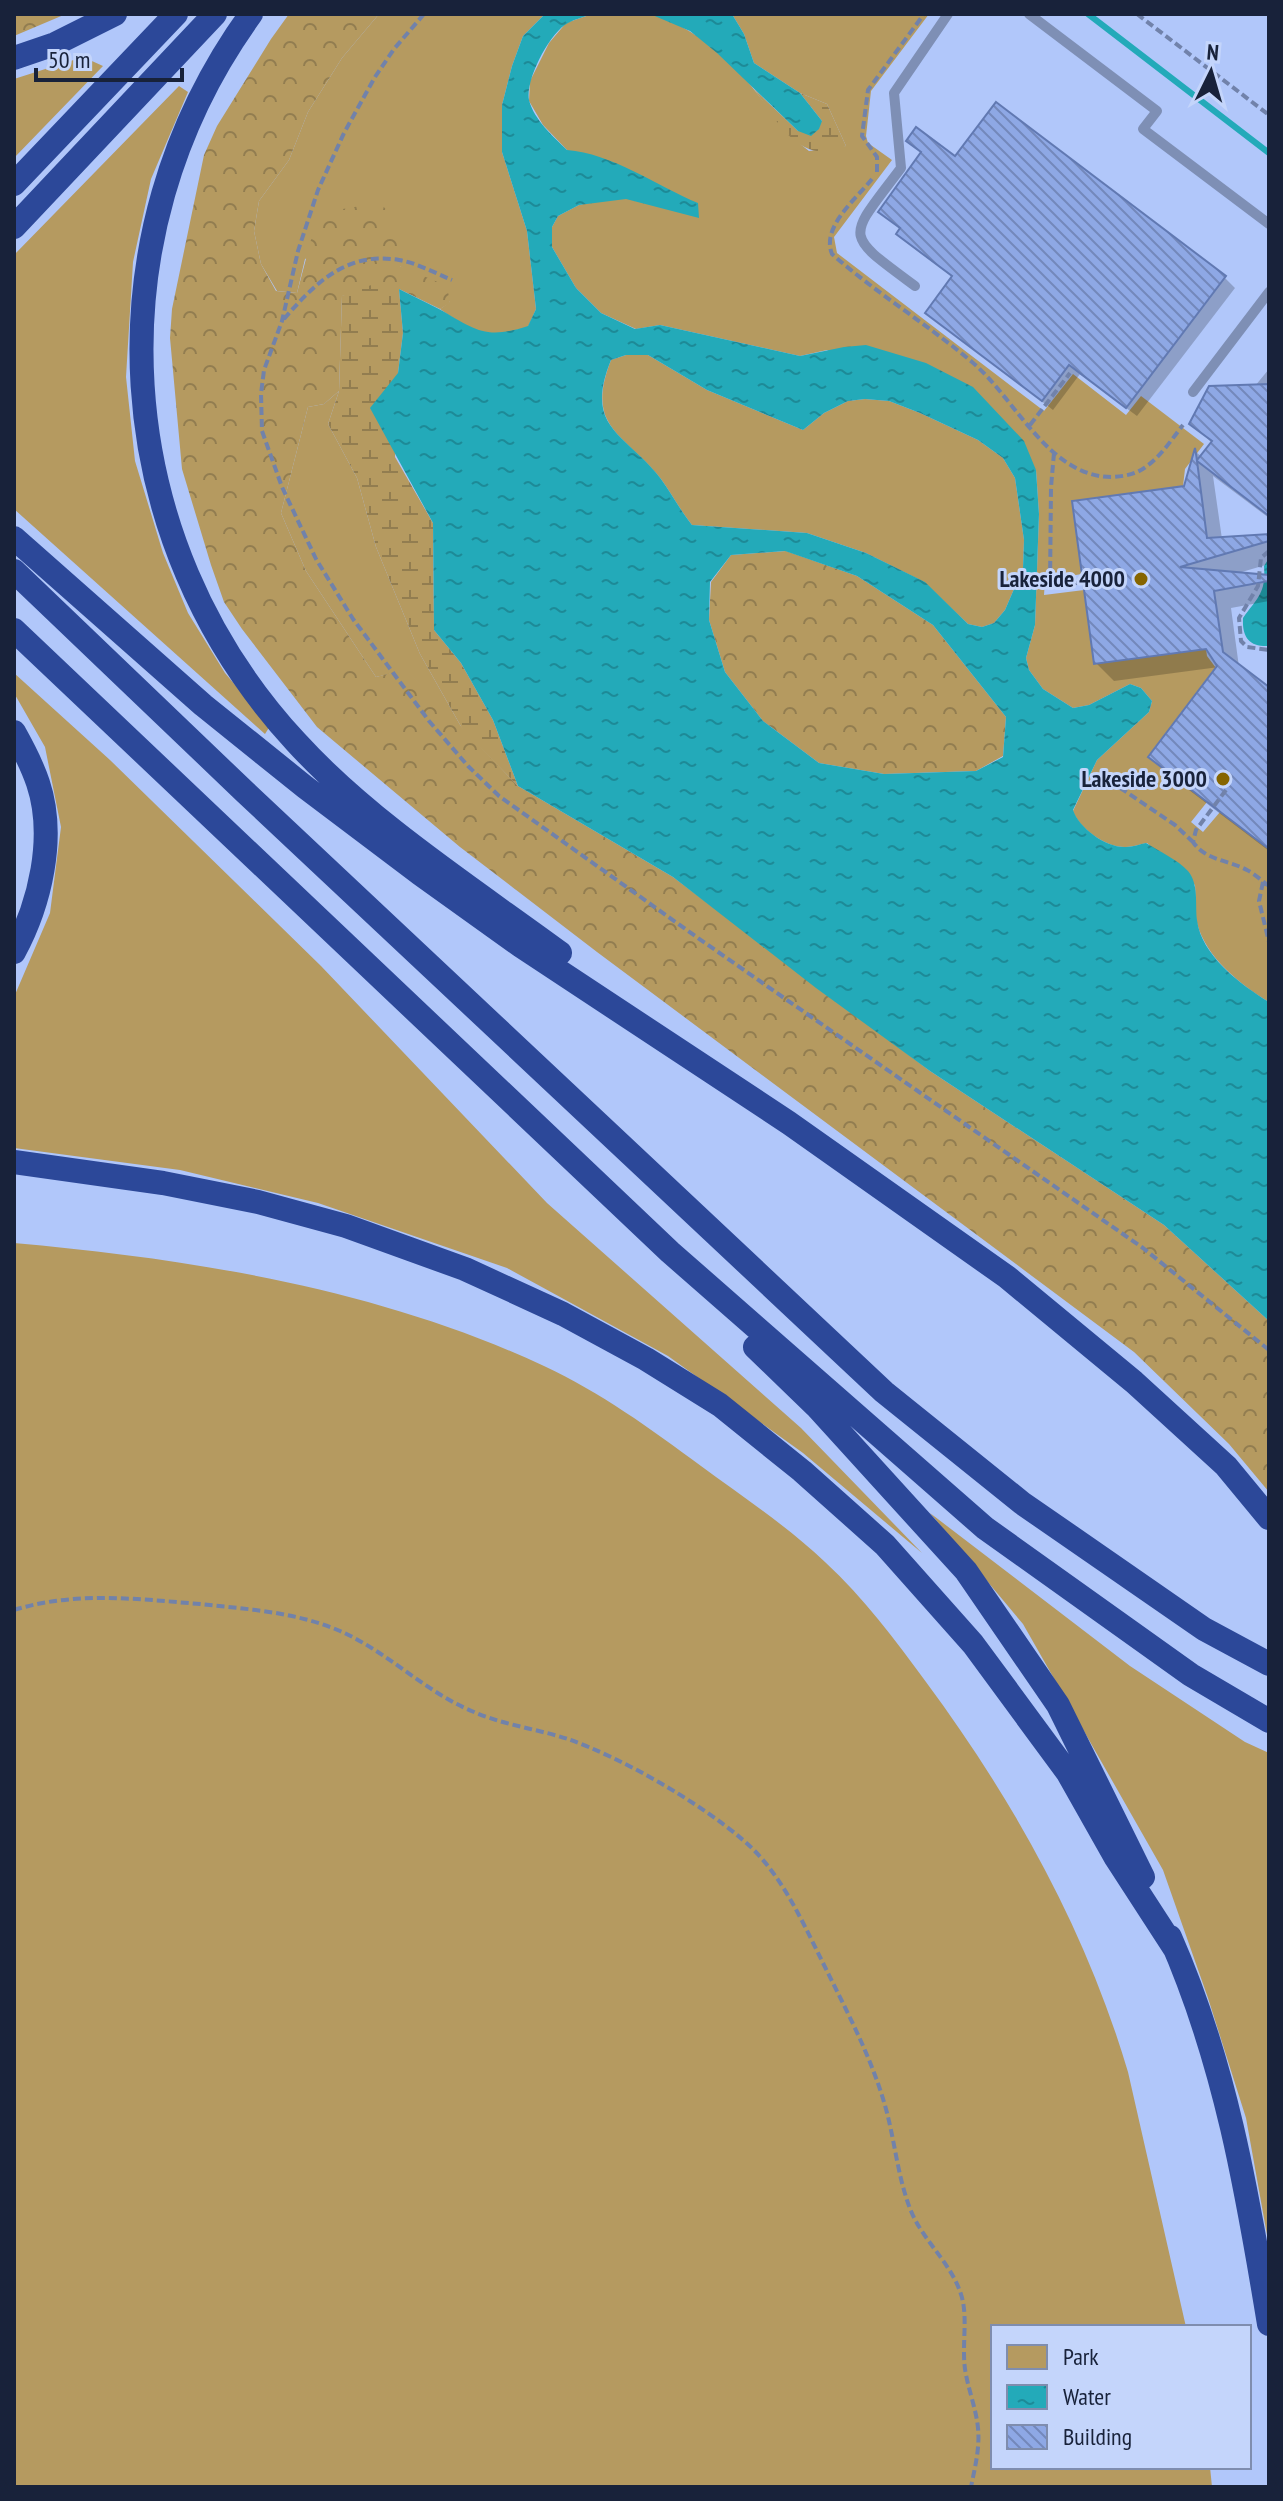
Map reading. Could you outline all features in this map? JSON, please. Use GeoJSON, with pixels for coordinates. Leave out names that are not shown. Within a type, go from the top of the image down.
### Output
{"type":"FeatureCollection","features":[{"type":"Feature","properties":{"kind":"highway"},"geometry":{"type":"LineString","coordinates":[[14,58],[55,44],[115,14]]}},
{"type":"Feature","properties":{"kind":"highway"},"geometry":{"type":"LineString","coordinates":[[14,184],[176,14]]}},
{"type":"Feature","properties":{"kind":"highway"},"geometry":{"type":"LineString","coordinates":[[14,227],[215,14]]}},
{"type":"Feature","properties":{"kind":"highway"},"geometry":{"type":"LineString","coordinates":[[251,14],[227,47],[188,120],[162,191],[147,263],[140,345],[144,403],[158,489],[178,550],[204,612],[226,650],[296,743],[353,796],[588,974],[623,1012]]}},
{"type":"Feature","properties":{"kind":"highway"},"geometry":{"type":"LineString","coordinates":[[14,538],[203,705],[305,787],[509,937],[789,1123],[1007,1277],[1134,1382],[1226,1466],[1269,1518]]}},
{"type":"Feature","properties":{"kind":"highway"},"geometry":{"type":"LineString","coordinates":[[14,571],[255,802],[884,1392],[1022,1503],[1204,1629],[1269,1664]]}},
{"type":"Feature","properties":{"kind":"highway"},"geometry":{"type":"LineString","coordinates":[[14,630],[670,1252],[985,1528],[1191,1675],[1269,1721]]}},
{"type":"Feature","properties":{"kind":"highway"},"geometry":{"type":"LineString","coordinates":[[14,732],[39,785],[44,823],[43,867],[28,926],[14,952]]}},
{"type":"Feature","properties":{"kind":"highway"},"geometry":{"type":"LineString","coordinates":[[14,1162],[258,1202],[346,1226],[465,1269],[563,1314],[646,1359],[720,1405],[802,1471],[885,1545],[973,1644],[1068,1773],[1116,1858],[1175,1949]]}},
{"type":"Feature","properties":{"kind":"highway"},"geometry":{"type":"LineString","coordinates":[[670,1252],[745,1337],[816,1406],[966,1571],[1058,1705],[1117,1819],[1175,1949],[1210,2045],[1235,2130],[1269,2324]]}},
{"type":"Feature","properties":{"kind":"lane"},"geometry":{"type":"LineString","coordinates":[[915,286],[867,250],[858,232],[862,219],[901,168],[894,93],[948,14]]}},
{"type":"Feature","properties":{"kind":"lane"},"geometry":{"type":"LineString","coordinates":[[1029,14],[1157,111],[1143,129],[1269,224]]}},
{"type":"Feature","properties":{"kind":"lane"},"geometry":{"type":"LineString","coordinates":[[1193,392],[1269,292]]}},
{"type":"Feature","properties":{"kind":"path"},"geometry":{"type":"LineString","coordinates":[[424,14],[394,49],[344,133],[318,190],[298,251],[282,321],[264,370],[261,394],[262,431],[282,487],[316,559],[353,619],[429,721],[499,796],[1143,1248],[1269,1350]]}},
{"type":"Feature","properties":{"kind":"path"},"geometry":{"type":"LineString","coordinates":[[924,14],[868,90],[862,136],[877,157],[878,172],[834,227],[829,245],[832,254],[973,363],[1054,453],[1075,469],[1110,477],[1131,475],[1156,458],[1183,425]]}},
{"type":"Feature","properties":{"kind":"path"},"geometry":{"type":"LineString","coordinates":[[1137,14],[1269,115]]}},
{"type":"Feature","properties":{"kind":"path"},"geometry":{"type":"LineString","coordinates":[[282,321],[310,289],[345,264],[375,259],[401,261],[452,280]]}},
{"type":"Feature","properties":{"kind":"path"},"geometry":{"type":"LineString","coordinates":[[1029,425],[1070,373]]}},
{"type":"Feature","properties":{"kind":"path"},"geometry":{"type":"LineString","coordinates":[[1054,453],[1050,586],[1104,580]]}},
{"type":"Feature","properties":{"kind":"path"},"geometry":{"type":"LineString","coordinates":[[1269,551],[1261,558],[1258,586],[1239,618],[1239,630],[1241,641],[1247,647],[1269,650]]}},
{"type":"Feature","properties":{"kind":"path"},"geometry":{"type":"LineString","coordinates":[[1110,781],[1175,825],[1197,848],[1216,859],[1247,870],[1269,886]]}},
{"type":"Feature","properties":{"kind":"path"},"geometry":{"type":"LineString","coordinates":[[1193,842],[1196,830],[1226,790]]}},
{"type":"Feature","properties":{"kind":"path"},"geometry":{"type":"LineString","coordinates":[[1263,882],[1259,901],[1269,942]]}},
{"type":"Feature","properties":{"kind":"path"},"geometry":{"type":"LineString","coordinates":[[14,1610],[70,1599],[129,1598],[258,1610],[302,1618],[340,1631],[373,1648],[448,1699],[476,1714],[567,1739],[615,1758],[744,1840],[771,1870],[793,1903],[863,2042],[885,2107],[916,2224],[952,2274],[963,2301],[965,2368],[978,2425],[979,2448],[971,2487]]}},
{"type":"Feature","properties":{"kind":"green space"},"geometry":{"type":"Polygon","coordinates":[[[631,12],[654,15],[683,27],[735,68],[786,130],[809,151],[846,146],[827,104],[800,93],[754,63],[744,34],[732,14],[929,14],[871,91],[868,143],[892,160],[834,237],[837,253],[1044,411],[1073,374],[1126,415],[1141,396],[1204,444],[1185,469],[1183,486],[1082,574],[1045,580],[1044,595],[1084,590],[1095,664],[1206,649],[1216,668],[1148,757],[1207,802],[1191,822],[1203,832],[1220,812],[1269,849],[1269,1002],[1236,979],[1208,948],[1197,923],[1195,885],[1147,843],[1126,847],[1102,841],[1087,830],[1073,811],[1097,760],[1149,712],[1152,701],[1141,688],[1130,684],[1089,705],[1073,708],[1043,689],[1029,670],[1026,658],[1035,625],[1039,514],[1036,470],[827,350],[800,356],[660,325],[636,329],[601,313],[576,288],[552,247],[552,227],[558,216],[579,205],[604,200],[567,150],[543,125],[529,101],[530,81],[549,43],[566,23],[592,14],[631,12]]]}},
{"type":"Feature","properties":{"kind":"green space"},"geometry":{"type":"Polygon","coordinates":[[[14,14],[66,14],[14,36],[14,14]]]}},
{"type":"Feature","properties":{"kind":"green space"},"geometry":{"type":"Polygon","coordinates":[[[289,14],[379,14],[342,58],[308,112],[289,160],[259,201],[254,231],[261,264],[276,291],[297,293],[318,213],[379,203],[400,221],[400,266],[447,286],[450,303],[440,309],[399,289],[342,296],[339,391],[324,404],[308,407],[281,513],[306,571],[376,677],[406,669],[518,786],[673,877],[930,1071],[1164,1225],[1269,1321],[1269,1492],[1229,1444],[1134,1352],[597,952],[460,847],[317,727],[224,602],[182,469],[170,338],[172,309],[204,155],[217,126],[289,14]]]}},
{"type":"Feature","properties":{"kind":"green space"},"geometry":{"type":"Polygon","coordinates":[[[379,14],[545,14],[523,36],[502,105],[502,152],[527,231],[536,309],[528,327],[501,333],[481,332],[440,309],[450,302],[400,266],[400,221],[305,259],[297,293],[277,291],[261,264],[254,231],[259,201],[289,160],[308,112],[342,58],[379,14]]]}},
{"type":"Feature","properties":{"kind":"green space"},"geometry":{"type":"Polygon","coordinates":[[[83,57],[103,66],[14,158],[14,79],[83,57]]]}},
{"type":"Feature","properties":{"kind":"green space"},"geometry":{"type":"Polygon","coordinates":[[[179,86],[188,92],[151,179],[133,262],[126,377],[135,461],[163,553],[188,613],[225,673],[270,726],[265,734],[14,509],[14,255],[179,86]]]}},
{"type":"Feature","properties":{"kind":"green space"},"geometry":{"type":"Polygon","coordinates":[[[754,89],[798,131],[822,121],[800,93],[827,104],[846,146],[815,151],[803,146],[781,127],[754,89]]]}},
{"type":"Feature","properties":{"kind":"green space"},"geometry":{"type":"Polygon","coordinates":[[[374,284],[399,289],[403,333],[398,373],[395,457],[433,523],[434,630],[461,663],[493,720],[518,786],[463,730],[420,654],[376,547],[357,478],[328,424],[339,391],[342,296],[374,284]]]}},
{"type":"Feature","properties":{"kind":"green space"},"geometry":{"type":"Polygon","coordinates":[[[626,355],[648,355],[707,390],[803,430],[824,413],[848,401],[865,399],[889,401],[978,440],[1003,458],[1015,478],[1024,540],[1023,568],[1005,610],[994,623],[982,627],[968,624],[924,582],[866,553],[807,533],[692,525],[661,479],[612,428],[605,416],[602,401],[611,360],[626,355]]]}},
{"type":"Feature","properties":{"kind":"green space"},"geometry":{"type":"Polygon","coordinates":[[[339,391],[328,424],[357,478],[376,547],[420,654],[463,730],[406,670],[376,677],[306,571],[281,513],[308,407],[324,404],[339,391]]]}},
{"type":"Feature","properties":{"kind":"green space"},"geometry":{"type":"Polygon","coordinates":[[[786,551],[857,576],[933,625],[1006,717],[1003,756],[976,771],[884,774],[819,763],[763,721],[725,672],[709,620],[711,582],[731,555],[786,551]]]}},
{"type":"Feature","properties":{"kind":"green space"},"geometry":{"type":"Polygon","coordinates":[[[14,673],[110,760],[321,966],[547,1203],[801,1428],[922,1553],[803,1453],[668,1356],[507,1268],[318,1203],[180,1170],[14,1148],[14,997],[50,913],[61,827],[45,747],[14,693],[14,673]]]}},
{"type":"Feature","properties":{"kind":"green space"},"geometry":{"type":"Polygon","coordinates":[[[14,1243],[149,1258],[284,1282],[351,1297],[481,1339],[565,1376],[625,1412],[780,1524],[839,1576],[891,1635],[989,1773],[1018,1820],[1069,1918],[1111,2019],[1128,2072],[1186,2325],[991,2325],[991,2469],[1210,2469],[1212,2487],[14,2487],[14,1243]]]}},
{"type":"Feature","properties":{"kind":"green space"},"geometry":{"type":"Polygon","coordinates":[[[930,1513],[1130,1666],[1245,1742],[1269,1753],[1269,2246],[1246,2118],[1163,1870],[1023,1624],[930,1513]]]}},
{"type":"Feature","properties":{"kind":"water"},"geometry":{"type":"Polygon","coordinates":[[[545,14],[592,14],[561,28],[540,57],[529,91],[535,114],[567,150],[600,157],[698,203],[699,218],[626,199],[579,205],[558,216],[552,227],[552,247],[576,288],[601,313],[635,329],[660,325],[800,356],[866,345],[926,363],[973,387],[1024,441],[1036,470],[1039,514],[1035,625],[1026,658],[1029,670],[1043,689],[1073,708],[1089,705],[1130,684],[1141,688],[1152,701],[1149,712],[1097,760],[1073,810],[1076,817],[1094,836],[1110,844],[1126,847],[1146,843],[1188,871],[1194,882],[1197,920],[1206,945],[1235,978],[1269,1002],[1269,1321],[1164,1225],[930,1071],[816,988],[673,877],[518,786],[493,720],[461,663],[434,630],[433,523],[370,408],[398,373],[403,333],[399,289],[481,331],[501,332],[528,326],[536,309],[527,231],[502,152],[502,105],[523,36],[545,14]],[[626,355],[611,360],[602,401],[605,416],[612,428],[661,479],[692,525],[807,533],[866,553],[925,582],[968,624],[982,627],[994,623],[1005,610],[1023,568],[1024,540],[1015,478],[1003,458],[978,440],[889,401],[865,399],[848,401],[824,413],[803,430],[707,390],[648,355],[626,355]],[[785,551],[731,555],[710,582],[709,620],[725,672],[763,721],[819,763],[884,774],[976,771],[1003,757],[1006,717],[933,625],[857,576],[785,551]]]}},
{"type":"Feature","properties":{"kind":"water"},"geometry":{"type":"Polygon","coordinates":[[[650,14],[732,14],[744,34],[754,63],[800,93],[822,121],[819,129],[811,136],[798,131],[690,31],[650,14]]]}},
{"type":"Feature","properties":{"kind":"water"},"geometry":{"type":"Polygon","coordinates":[[[1269,558],[1269,646],[1262,646],[1248,640],[1243,618],[1260,594],[1264,583],[1264,566],[1269,558]]]}},
{"type":"Feature","properties":{"kind":"building"},"geometry":{"type":"Polygon","coordinates":[[[996,102],[1226,276],[1126,408],[1069,365],[1042,401],[925,313],[952,276],[896,234],[900,228],[878,212],[921,152],[906,141],[916,127],[955,156],[996,102]]]}},
{"type":"Feature","properties":{"kind":"building"},"geometry":{"type":"Polygon","coordinates":[[[1269,384],[1269,516],[1197,461],[1207,538],[1269,534],[1269,541],[1180,567],[1269,575],[1269,581],[1214,591],[1223,652],[1269,687],[1269,849],[1148,757],[1217,666],[1206,649],[1094,664],[1072,501],[1184,486],[1195,448],[1197,460],[1212,441],[1189,424],[1209,386],[1269,384]]]}},
{"type":"Feature","properties":{"kind":"waterway"},"geometry":{"type":"LineString","coordinates":[[1088,14],[1269,153]]}},
{"type":"Feature","properties":{"kind":"place","name":"Lakeside 4000"},"geometry":{"type":"Point","coordinates":[1141,579]}},
{"type":"Feature","properties":{"kind":"place","name":"Lakeside 3000"},"geometry":{"type":"Point","coordinates":[1223,779]}}]}
